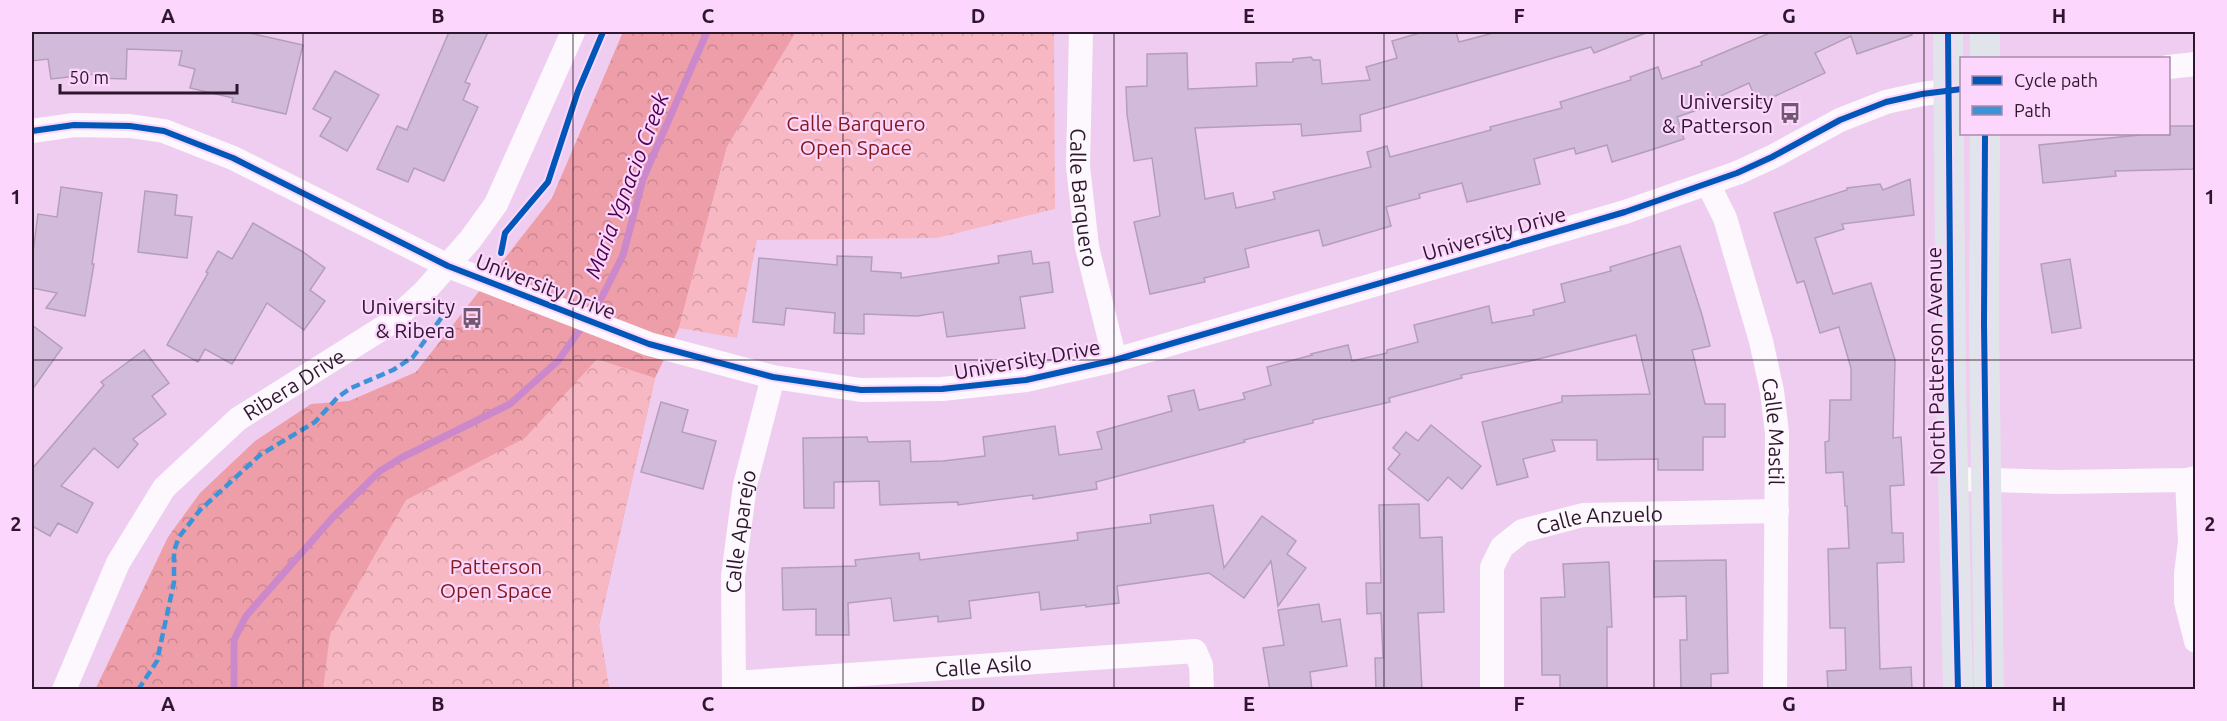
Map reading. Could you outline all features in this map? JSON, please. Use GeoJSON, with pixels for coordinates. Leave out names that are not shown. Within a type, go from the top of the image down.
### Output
{"type":"FeatureCollection","features":[{"type":"Feature","properties":{"kind":"main road","name":"North Patterson Avenue"},"geometry":{"type":"LineString","coordinates":[[1948,32],[1956,89],[1953,480],[1958,690]]}},
{"type":"Feature","properties":{"kind":"main road"},"geometry":{"type":"LineString","coordinates":[[1985,32],[1985,57]]}},
{"type":"Feature","properties":{"kind":"main road"},"geometry":{"type":"LineString","coordinates":[[1985,135],[1989,690]]}},
{"type":"Feature","properties":{"kind":"street","name":"Ribera Drive"},"geometry":{"type":"LineString","coordinates":[[64,690],[118,563],[164,488],[238,419],[388,324],[424,292],[448,266],[496,204],[573,32]]}},
{"type":"Feature","properties":{"kind":"street","name":"Calle Barquero"},"geometry":{"type":"LineString","coordinates":[[1081,32],[1078,166],[1087,247],[1115,360]]}},
{"type":"Feature","properties":{"kind":"street"},"geometry":{"type":"LineString","coordinates":[[2170,67],[2196,64]]}},
{"type":"Feature","properties":{"kind":"street","name":"University Drive"},"geometry":{"type":"LineString","coordinates":[[32,131],[74,125],[130,126],[164,131],[233,158],[448,266],[649,344],[773,377],[861,390],[942,389],[1026,380],[1115,360],[1624,212],[1708,184],[1772,157],[1840,120],[1877,106],[1922,94],[1956,89]]}},
{"type":"Feature","properties":{"kind":"street","name":"Calle Mastil"},"geometry":{"type":"LineString","coordinates":[[1708,184],[1725,218],[1761,341],[1772,391],[1777,433],[1775,690]]}},
{"type":"Feature","properties":{"kind":"street","name":"Calle Aparejo"},"geometry":{"type":"LineString","coordinates":[[734,686],[733,576],[745,485],[773,377]]}},
{"type":"Feature","properties":{"kind":"street"},"geometry":{"type":"LineString","coordinates":[[1953,480],[2191,479],[2186,602],[2196,641]]}},
{"type":"Feature","properties":{"kind":"street","name":"Calle Anzuelo"},"geometry":{"type":"LineString","coordinates":[[1492,690],[1492,567],[1502,547],[1522,531],[1583,515],[1777,511]]}},
{"type":"Feature","properties":{"kind":"street","name":"Calle Asilo"},"geometry":{"type":"LineString","coordinates":[[734,686],[1195,651],[1201,665],[1202,690]]}},
{"type":"Feature","properties":{"kind":"green space"},"geometry":{"type":"Polygon","coordinates":[[[623,32],[796,32],[727,147],[679,328],[655,378],[599,626],[609,689],[95,690],[168,537],[200,493],[255,441],[311,404],[349,401],[416,372],[552,198],[623,32]]]}},
{"type":"Feature","properties":{"kind":"green space","name":"Calle Barquero Open Space"},"geometry":{"type":"Polygon","coordinates":[[[796,32],[1054,32],[1055,209],[937,238],[757,240],[737,338],[679,328],[727,147],[796,32]]]}},
{"type":"Feature","properties":{"kind":"green space","name":"Patterson Open Space"},"geometry":{"type":"Polygon","coordinates":[[[597,359],[655,378],[599,626],[609,689],[323,689],[330,634],[406,500],[525,438],[597,359]]]}},
{"type":"Feature","properties":{"kind":"building"},"geometry":{"type":"Polygon","coordinates":[[[32,32],[245,32],[303,45],[286,114],[232,102],[233,98],[190,88],[195,69],[179,65],[182,51],[127,49],[126,79],[96,78],[96,74],[51,79],[48,59],[32,61],[32,32]]]}},
{"type":"Feature","properties":{"kind":"building"},"geometry":{"type":"Polygon","coordinates":[[[449,32],[488,32],[465,82],[470,84],[463,100],[478,107],[444,181],[414,168],[408,182],[377,169],[397,126],[407,130],[449,32]]]}},
{"type":"Feature","properties":{"kind":"building"},"geometry":{"type":"Polygon","coordinates":[[[1423,32],[1456,32],[1459,42],[1497,32],[1646,33],[1594,53],[1591,47],[1360,115],[1361,131],[1302,136],[1301,124],[1195,128],[1205,199],[1233,193],[1236,208],[1275,199],[1273,192],[1371,167],[1367,152],[1387,146],[1390,157],[1491,130],[1490,127],[1562,108],[1560,102],[1631,80],[1630,77],[1658,67],[1662,79],[1702,65],[1701,62],[1772,32],[1911,32],[1912,35],[1857,54],[1851,36],[1815,53],[1825,73],[1758,104],[1749,83],[1707,102],[1709,106],[1677,117],[1684,139],[1612,162],[1607,145],[1576,154],[1574,148],[1534,159],[1540,184],[1467,202],[1462,183],[1419,194],[1420,198],[1386,207],[1391,226],[1323,246],[1319,230],[1245,249],[1249,267],[1204,278],[1205,282],[1150,294],[1134,222],[1160,216],[1152,158],[1134,161],[1127,114],[1126,87],[1147,86],[1147,54],[1187,53],[1188,89],[1257,86],[1256,63],[1293,62],[1293,59],[1311,57],[1313,60],[1320,60],[1322,84],[1370,80],[1366,67],[1397,58],[1392,41],[1423,32]]]}},
{"type":"Feature","properties":{"kind":"building"},"geometry":{"type":"Polygon","coordinates":[[[335,71],[379,95],[347,151],[320,136],[331,118],[313,109],[335,71]]]}},
{"type":"Feature","properties":{"kind":"building"},"geometry":{"type":"Polygon","coordinates":[[[2170,126],[2196,126],[2196,169],[2115,171],[2116,176],[2043,183],[2039,145],[2140,135],[2170,135],[2170,126]]]}},
{"type":"Feature","properties":{"kind":"building"},"geometry":{"type":"Polygon","coordinates":[[[1910,179],[1914,215],[1842,224],[1844,229],[1815,238],[1833,294],[1871,283],[1895,360],[1893,438],[1901,437],[1904,485],[1890,486],[1892,533],[1903,533],[1904,562],[1877,563],[1880,669],[1911,667],[1912,690],[1828,690],[1827,671],[1846,670],[1845,628],[1830,628],[1828,549],[1849,548],[1843,472],[1826,473],[1825,442],[1829,441],[1830,400],[1851,400],[1851,368],[1839,327],[1820,333],[1804,281],[1797,283],[1774,213],[1847,190],[1847,188],[1880,184],[1883,190],[1910,179]]]}},
{"type":"Feature","properties":{"kind":"building"},"geometry":{"type":"Polygon","coordinates":[[[61,187],[102,193],[85,316],[46,308],[57,293],[32,288],[32,260],[38,214],[57,217],[61,187]]]}},
{"type":"Feature","properties":{"kind":"building"},"geometry":{"type":"Polygon","coordinates":[[[145,191],[177,195],[175,215],[192,217],[187,258],[138,252],[145,191]]]}},
{"type":"Feature","properties":{"kind":"building"},"geometry":{"type":"Polygon","coordinates":[[[253,223],[303,252],[325,268],[310,290],[325,301],[304,330],[267,303],[232,364],[205,349],[198,362],[167,345],[218,251],[232,259],[253,223]]]}},
{"type":"Feature","properties":{"kind":"building"},"geometry":{"type":"Polygon","coordinates":[[[1680,246],[1710,346],[1692,350],[1705,404],[1725,404],[1725,437],[1703,437],[1703,470],[1658,470],[1658,459],[1597,460],[1597,440],[1552,440],[1555,451],[1523,459],[1528,477],[1497,485],[1482,422],[1562,402],[1562,396],[1650,394],[1636,335],[1461,375],[1462,378],[1389,398],[1390,402],[1313,420],[1313,423],[1096,482],[1097,489],[1033,499],[1033,495],[958,505],[958,502],[880,505],[879,481],[834,482],[834,508],[804,508],[803,438],[867,437],[868,442],[910,441],[911,462],[943,461],[985,456],[983,437],[1055,426],[1059,455],[1102,449],[1097,432],[1172,411],[1168,396],[1194,390],[1199,410],[1245,399],[1243,393],[1271,385],[1267,367],[1311,354],[1348,345],[1352,361],[1387,353],[1387,350],[1418,342],[1414,325],[1489,306],[1492,323],[1534,315],[1533,310],[1565,302],[1561,284],[1611,271],[1610,267],[1680,246]]]}},
{"type":"Feature","properties":{"kind":"building"},"geometry":{"type":"Polygon","coordinates":[[[1031,251],[1033,264],[1049,262],[1053,292],[1020,297],[1025,328],[947,337],[943,312],[917,316],[864,314],[864,334],[834,333],[835,313],[786,308],[784,325],[753,322],[759,258],[837,265],[837,256],[872,257],[871,271],[901,273],[901,278],[999,263],[998,256],[1031,251]]]}},
{"type":"Feature","properties":{"kind":"building"},"geometry":{"type":"Polygon","coordinates":[[[2070,259],[2081,328],[2052,333],[2041,264],[2070,259]]]}},
{"type":"Feature","properties":{"kind":"building"},"geometry":{"type":"Polygon","coordinates":[[[32,325],[62,348],[32,390],[32,325]]]}},
{"type":"Feature","properties":{"kind":"building"},"geometry":{"type":"Polygon","coordinates":[[[144,350],[169,383],[152,396],[166,414],[133,439],[138,444],[118,468],[94,448],[61,486],[93,503],[77,533],[58,523],[50,536],[32,526],[32,469],[104,385],[101,382],[144,350]]]}},
{"type":"Feature","properties":{"kind":"building"},"geometry":{"type":"Polygon","coordinates":[[[661,402],[688,410],[682,432],[716,441],[703,489],[641,472],[661,402]]]}},
{"type":"Feature","properties":{"kind":"building"},"geometry":{"type":"Polygon","coordinates":[[[1431,425],[1481,466],[1462,489],[1448,477],[1428,501],[1388,469],[1400,454],[1393,448],[1406,432],[1418,441],[1431,425]]]}},
{"type":"Feature","properties":{"kind":"building"},"geometry":{"type":"Polygon","coordinates":[[[1419,504],[1420,538],[1442,537],[1444,612],[1418,613],[1422,690],[1376,690],[1375,658],[1383,658],[1381,613],[1367,614],[1366,583],[1381,583],[1379,505],[1419,504]]]}},
{"type":"Feature","properties":{"kind":"building"},"geometry":{"type":"Polygon","coordinates":[[[1213,505],[1224,568],[1262,516],[1296,541],[1287,554],[1306,568],[1278,606],[1271,561],[1244,598],[1209,573],[1117,586],[1119,603],[1086,607],[1086,605],[1041,610],[1039,592],[969,601],[971,618],[938,622],[938,616],[894,621],[891,598],[848,603],[849,635],[816,635],[816,609],[783,610],[782,568],[856,566],[855,560],[919,553],[920,560],[1078,540],[1077,533],[1151,523],[1150,515],[1213,505]]]}},
{"type":"Feature","properties":{"kind":"building"},"geometry":{"type":"Polygon","coordinates":[[[1726,560],[1728,673],[1711,674],[1711,690],[1681,690],[1680,640],[1687,640],[1686,596],[1654,597],[1654,561],[1726,560]]]}},
{"type":"Feature","properties":{"kind":"building"},"geometry":{"type":"Polygon","coordinates":[[[1609,562],[1612,627],[1607,627],[1607,690],[1560,690],[1560,675],[1542,675],[1541,598],[1565,597],[1563,564],[1609,562]]]}},
{"type":"Feature","properties":{"kind":"building"},"geometry":{"type":"Polygon","coordinates":[[[1319,604],[1322,622],[1340,619],[1347,666],[1310,672],[1312,690],[1270,690],[1263,648],[1284,645],[1278,610],[1319,604]]]}},
{"type":"Feature","properties":{"kind":"waterway","name":"Maria Ygnacio Creek"},"geometry":{"type":"LineString","coordinates":[[234,690],[234,640],[246,616],[334,516],[380,471],[401,458],[510,404],[558,361],[600,301],[623,255],[643,179],[707,32]]}},
{"type":"Feature","properties":{"kind":"marked path"},"geometry":{"type":"LineString","coordinates":[[138,690],[157,661],[174,582],[174,551],[179,537],[200,510],[260,455],[315,422],[338,397],[351,388],[393,370],[413,357],[452,303]]}},
{"type":"Feature","properties":{"kind":"cycle path"},"geometry":{"type":"LineString","coordinates":[[501,253],[505,233],[548,182],[578,91],[603,32]]}},
{"type":"Feature","properties":{"kind":"cycle path"},"geometry":{"type":"LineString","coordinates":[[1948,32],[1951,384],[1958,690]]}},
{"type":"Feature","properties":{"kind":"cycle path"},"geometry":{"type":"LineString","coordinates":[[32,131],[74,125],[130,126],[164,131],[233,158],[448,266],[649,344],[773,377],[861,390],[942,389],[1026,380],[1115,360],[1625,212],[1737,173],[1840,120],[1886,102],[1960,89]]}},
{"type":"Feature","properties":{"kind":"cycle path"},"geometry":{"type":"LineString","coordinates":[[1985,135],[1984,324],[1989,690]]}},
{"type":"Feature","properties":{"kind":"place","name":"University & Patterson"},"geometry":{"type":"Point","coordinates":[1790,113]}},
{"type":"Feature","properties":{"kind":"place","name":"University & Ribera"},"geometry":{"type":"Point","coordinates":[472,318]}}]}
